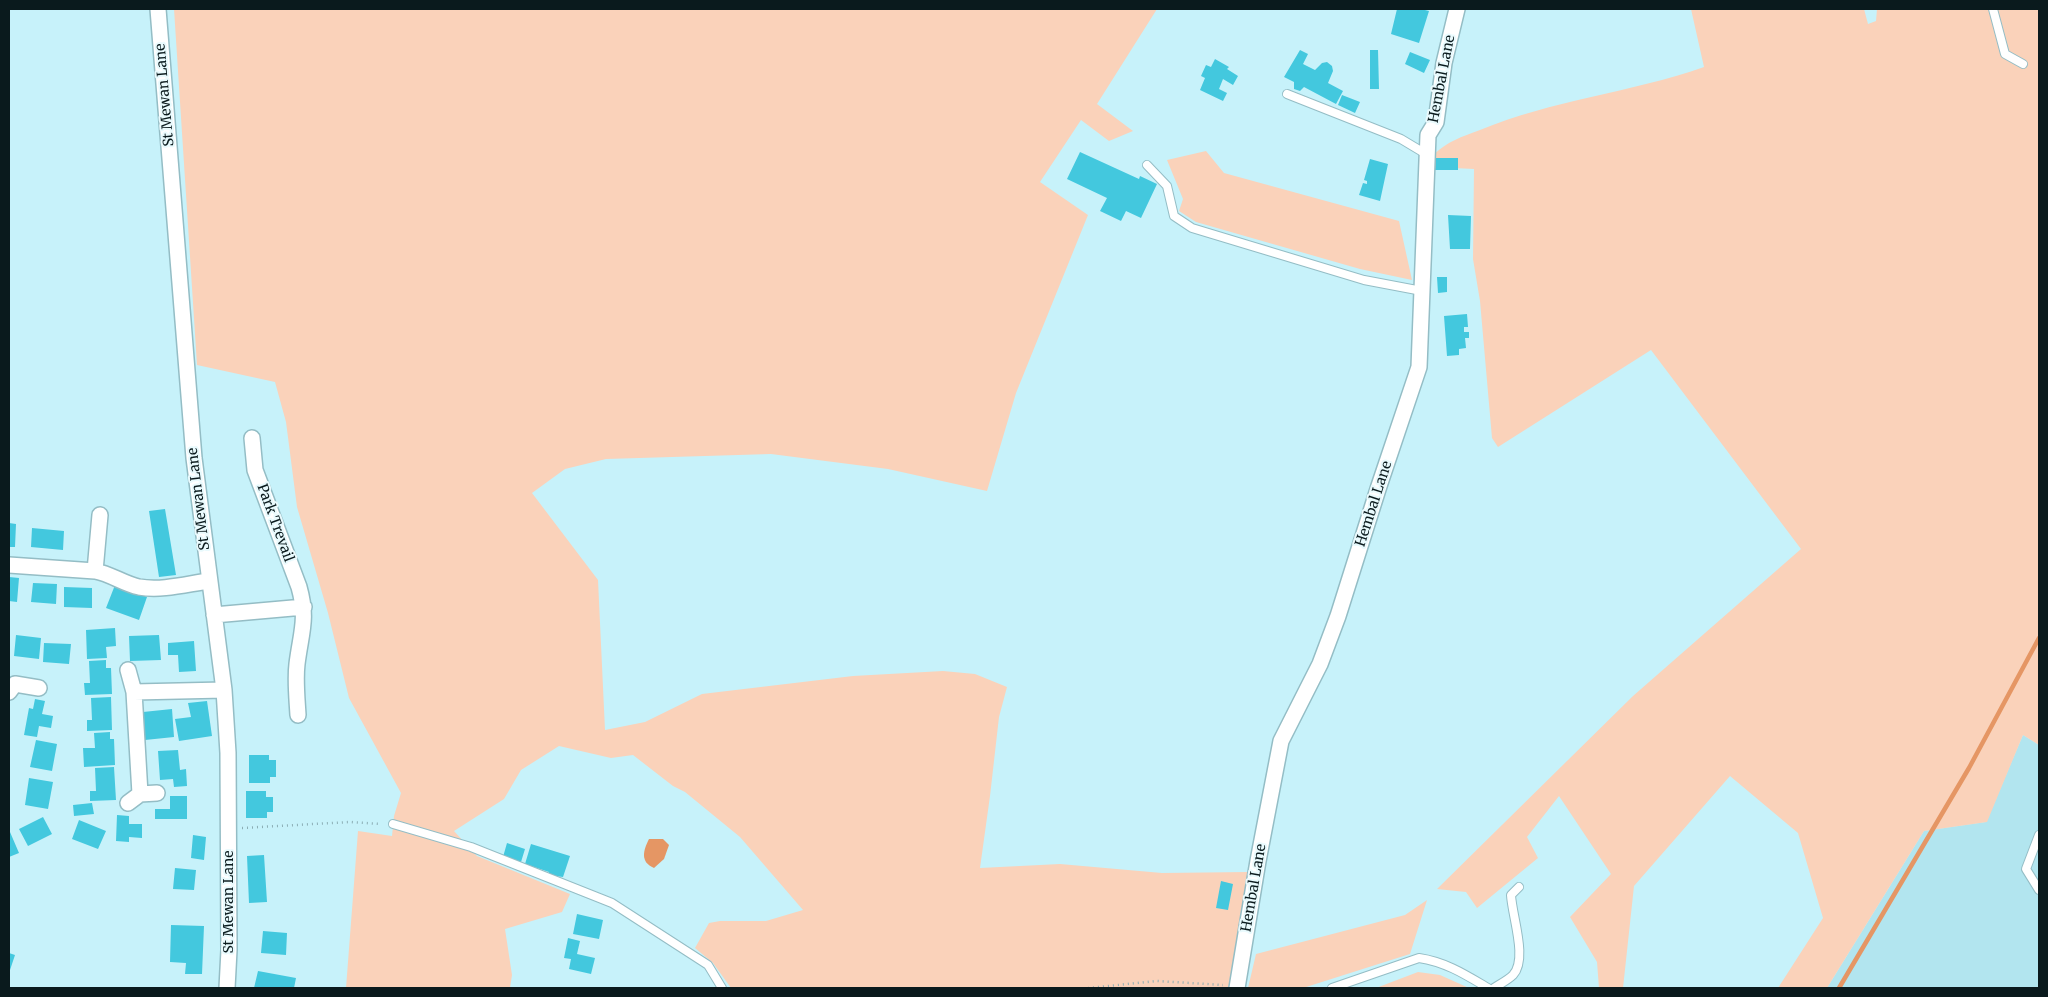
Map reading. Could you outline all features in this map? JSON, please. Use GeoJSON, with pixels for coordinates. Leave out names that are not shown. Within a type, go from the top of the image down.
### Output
{"type":"FeatureCollection","features":[{"type":"Feature","properties":{"kind":"street","name":"St Mewan Lane"},"geometry":{"type":"LineString","coordinates":[[158,9],[194,458],[224,690],[230,829],[227,988]]}},
{"type":"Feature","properties":{"kind":"street","name":"Hembal Lane"},"geometry":{"type":"LineString","coordinates":[[1235,987],[1282,741],[1320,664],[1338,616],[1419,367],[1428,135],[1436,122],[1444,63],[1457,9]]}},
{"type":"Feature","properties":{"kind":"street","name":"Park Trevail"},"geometry":{"type":"LineString","coordinates":[[252,438],[255,470],[299,587],[304,607],[303,630],[297,666],[298,715]]}},
{"type":"Feature","properties":{"kind":"street"},"geometry":{"type":"LineString","coordinates":[[96,571],[100,515]]}},
{"type":"Feature","properties":{"kind":"street"},"geometry":{"type":"LineString","coordinates":[[9,565],[96,571],[140,587],[158,588],[210,581]]}},
{"type":"Feature","properties":{"kind":"street"},"geometry":{"type":"LineString","coordinates":[[214,615],[304,607]]}},
{"type":"Feature","properties":{"kind":"street"},"geometry":{"type":"LineString","coordinates":[[128,670],[134,692],[134,799],[157,793]]}},
{"type":"Feature","properties":{"kind":"street"},"geometry":{"type":"LineString","coordinates":[[9,692],[15,684],[39,688]]}},
{"type":"Feature","properties":{"kind":"street"},"geometry":{"type":"LineString","coordinates":[[134,692],[224,690]]}},
{"type":"Feature","properties":{"kind":"lane"},"geometry":{"type":"LineString","coordinates":[[1993,9],[2004,54],[2023,64]]}},
{"type":"Feature","properties":{"kind":"lane"},"geometry":{"type":"LineString","coordinates":[[1287,94],[1401,139],[1426,154]]}},
{"type":"Feature","properties":{"kind":"lane"},"geometry":{"type":"LineString","coordinates":[[1147,165],[1166,186],[1174,216],[1192,228],[1364,280],[1422,291]]}},
{"type":"Feature","properties":{"kind":"lane"},"geometry":{"type":"LineString","coordinates":[[393,824],[471,846],[612,903],[708,965],[722,988]]}},
{"type":"Feature","properties":{"kind":"lane"},"geometry":{"type":"LineString","coordinates":[[2039,836],[2026,869],[2039,890]]}},
{"type":"Feature","properties":{"kind":"lane"},"geometry":{"type":"LineString","coordinates":[[1494,988],[1513,975],[1520,965],[1520,954],[1512,909],[1512,895],[1519,887]]}},
{"type":"Feature","properties":{"kind":"lane"},"geometry":{"type":"LineString","coordinates":[[1332,988],[1419,958],[1433,960],[1452,967],[1488,988]]}},
{"type":"Feature","properties":{"kind":"path"},"geometry":{"type":"LineString","coordinates":[[230,829],[350,822],[393,824]]}},
{"type":"Feature","properties":{"kind":"path"},"geometry":{"type":"LineString","coordinates":[[1088,988],[1157,981],[1235,987]]}},
{"type":"Feature","properties":{"kind":"shaded area"},"geometry":{"type":"Polygon","coordinates":[[[174,9],[1157,9],[1097,104],[1133,131],[1109,141],[1081,120],[1040,182],[1088,215],[1016,393],[987,491],[888,469],[771,454],[606,459],[565,469],[532,493],[598,580],[605,730],[645,722],[702,694],[853,676],[943,671],[975,674],[1007,687],[999,717],[980,868],[1060,864],[1162,873],[1248,872],[1231,988],[731,988],[713,963],[695,948],[709,923],[720,921],[766,921],[803,910],[740,837],[685,792],[673,786],[633,755],[611,758],[559,746],[521,770],[504,799],[454,831],[477,856],[570,894],[562,912],[505,929],[512,975],[510,988],[346,988],[358,831],[392,836],[394,816],[401,793],[349,698],[328,613],[297,507],[286,422],[275,382],[197,365],[174,9]]]}},
{"type":"Feature","properties":{"kind":"shaded area"},"geometry":{"type":"Polygon","coordinates":[[[1691,9],[1864,9],[1868,24],[1876,21],[1877,9],[2039,9],[2039,745],[2023,735],[1987,822],[1924,831],[1827,988],[1778,988],[1823,918],[1798,833],[1730,776],[1634,886],[1623,988],[1599,988],[1597,962],[1570,917],[1611,874],[1559,796],[1527,837],[1538,858],[1477,908],[1466,892],[1437,889],[1633,696],[1801,549],[1651,350],[1498,447],[1492,438],[1480,301],[1473,259],[1474,169],[1433,167],[1433,155],[1444,146],[1461,137],[1507,120],[1535,111],[1648,84],[1704,67],[1691,9]]]}},
{"type":"Feature","properties":{"kind":"shaded area"},"geometry":{"type":"Polygon","coordinates":[[[1206,151],[1224,173],[1399,221],[1412,280],[1360,269],[1196,222],[1179,211],[1183,199],[1167,160],[1206,151]]]}},
{"type":"Feature","properties":{"kind":"shaded area"},"geometry":{"type":"Polygon","coordinates":[[[2023,735],[2039,745],[2039,988],[1827,988],[1924,831],[1986,822],[2023,735]]]}},
{"type":"Feature","properties":{"kind":"shaded area"},"geometry":{"type":"Polygon","coordinates":[[[649,839],[663,839],[669,845],[664,859],[654,868],[646,863],[644,856],[649,839]]]}},
{"type":"Feature","properties":{"kind":"shaded area"},"geometry":{"type":"Polygon","coordinates":[[[1427,900],[1410,954],[1303,988],[1248,988],[1256,954],[1405,915],[1427,900]]]}},
{"type":"Feature","properties":{"kind":"shaded area"},"geometry":{"type":"Polygon","coordinates":[[[1418,972],[1440,975],[1469,988],[1376,988],[1418,972]]]}},
{"type":"Feature","properties":{"kind":"building"},"geometry":{"type":"Polygon","coordinates":[[[1397,9],[1429,11],[1419,43],[1391,34],[1397,9]]]}},
{"type":"Feature","properties":{"kind":"building"},"geometry":{"type":"Polygon","coordinates":[[[1300,50],[1308,54],[1303,64],[1315,70],[1322,63],[1327,62],[1332,66],[1333,71],[1328,83],[1343,91],[1336,104],[1304,87],[1300,91],[1294,89],[1294,82],[1284,77],[1300,50]]]}},
{"type":"Feature","properties":{"kind":"building"},"geometry":{"type":"Polygon","coordinates":[[[1370,50],[1378,50],[1379,89],[1370,89],[1370,50]]]}},
{"type":"Feature","properties":{"kind":"building"},"geometry":{"type":"Polygon","coordinates":[[[1410,52],[1430,60],[1424,73],[1405,64],[1410,52]]]}},
{"type":"Feature","properties":{"kind":"building"},"geometry":{"type":"Polygon","coordinates":[[[1215,59],[1229,67],[1227,69],[1238,76],[1233,85],[1223,79],[1219,89],[1227,93],[1223,101],[1200,90],[1205,78],[1201,76],[1206,65],[1211,67],[1215,59]]]}},
{"type":"Feature","properties":{"kind":"building"},"geometry":{"type":"Polygon","coordinates":[[[1342,95],[1360,102],[1355,113],[1338,105],[1342,95]]]}},
{"type":"Feature","properties":{"kind":"building"},"geometry":{"type":"Polygon","coordinates":[[[1080,152],[1139,179],[1140,176],[1157,184],[1141,218],[1126,211],[1121,221],[1100,211],[1107,198],[1067,179],[1080,152]]]}},
{"type":"Feature","properties":{"kind":"building"},"geometry":{"type":"Polygon","coordinates":[[[1436,158],[1458,158],[1458,170],[1435,170],[1436,158]]]}},
{"type":"Feature","properties":{"kind":"building"},"geometry":{"type":"Polygon","coordinates":[[[1370,159],[1388,164],[1380,201],[1359,195],[1363,183],[1367,184],[1367,181],[1364,180],[1370,159]]]}},
{"type":"Feature","properties":{"kind":"building"},"geometry":{"type":"Polygon","coordinates":[[[1448,215],[1471,216],[1470,249],[1450,249],[1448,215]]]}},
{"type":"Feature","properties":{"kind":"building"},"geometry":{"type":"Polygon","coordinates":[[[1437,277],[1447,277],[1447,292],[1438,293],[1437,277]]]}},
{"type":"Feature","properties":{"kind":"building"},"geometry":{"type":"Polygon","coordinates":[[[1467,314],[1468,327],[1464,327],[1464,332],[1469,332],[1469,338],[1465,338],[1466,348],[1459,349],[1459,355],[1447,356],[1444,316],[1467,314]]]}},
{"type":"Feature","properties":{"kind":"building"},"geometry":{"type":"Polygon","coordinates":[[[165,509],[176,575],[159,577],[149,511],[165,509]]]}},
{"type":"Feature","properties":{"kind":"building"},"geometry":{"type":"Polygon","coordinates":[[[9,523],[16,524],[15,547],[9,547],[9,523]]]}},
{"type":"Feature","properties":{"kind":"building"},"geometry":{"type":"Polygon","coordinates":[[[32,528],[64,531],[63,550],[31,547],[32,528]]]}},
{"type":"Feature","properties":{"kind":"building"},"geometry":{"type":"Polygon","coordinates":[[[9,577],[19,578],[17,602],[9,601],[9,577]]]}},
{"type":"Feature","properties":{"kind":"building"},"geometry":{"type":"Polygon","coordinates":[[[33,583],[57,584],[56,604],[31,602],[33,583]]]}},
{"type":"Feature","properties":{"kind":"building"},"geometry":{"type":"Polygon","coordinates":[[[115,585],[147,597],[139,620],[106,608],[115,585]]]}},
{"type":"Feature","properties":{"kind":"building"},"geometry":{"type":"Polygon","coordinates":[[[64,587],[92,588],[92,608],[64,607],[64,587]]]}},
{"type":"Feature","properties":{"kind":"building"},"geometry":{"type":"Polygon","coordinates":[[[115,628],[116,646],[106,647],[107,658],[87,659],[86,630],[115,628]]]}},
{"type":"Feature","properties":{"kind":"building"},"geometry":{"type":"Polygon","coordinates":[[[16,635],[41,638],[39,659],[14,656],[16,635]]]}},
{"type":"Feature","properties":{"kind":"building"},"geometry":{"type":"Polygon","coordinates":[[[159,635],[161,660],[130,661],[129,636],[159,635]]]}},
{"type":"Feature","properties":{"kind":"building"},"geometry":{"type":"Polygon","coordinates":[[[194,641],[196,671],[179,672],[178,655],[168,655],[168,643],[194,641]]]}},
{"type":"Feature","properties":{"kind":"building"},"geometry":{"type":"Polygon","coordinates":[[[44,643],[71,644],[69,664],[43,662],[44,643]]]}},
{"type":"Feature","properties":{"kind":"building"},"geometry":{"type":"Polygon","coordinates":[[[106,660],[106,668],[111,668],[112,694],[85,695],[84,683],[90,683],[89,661],[106,660]]]}},
{"type":"Feature","properties":{"kind":"building"},"geometry":{"type":"Polygon","coordinates":[[[111,697],[112,730],[87,731],[87,720],[92,720],[91,698],[111,697]]]}},
{"type":"Feature","properties":{"kind":"building"},"geometry":{"type":"Polygon","coordinates":[[[35,699],[45,701],[42,714],[53,716],[51,728],[39,726],[37,737],[24,735],[29,708],[33,709],[35,699]]]}},
{"type":"Feature","properties":{"kind":"building"},"geometry":{"type":"Polygon","coordinates":[[[207,701],[212,736],[179,741],[175,719],[191,717],[188,703],[207,701]]]}},
{"type":"Feature","properties":{"kind":"building"},"geometry":{"type":"Polygon","coordinates":[[[172,709],[174,737],[145,740],[143,712],[172,709]]]}},
{"type":"Feature","properties":{"kind":"building"},"geometry":{"type":"Polygon","coordinates":[[[110,732],[110,739],[114,739],[115,765],[84,767],[83,748],[95,748],[94,733],[110,732]]]}},
{"type":"Feature","properties":{"kind":"building"},"geometry":{"type":"Polygon","coordinates":[[[36,740],[57,744],[52,771],[30,767],[36,740]]]}},
{"type":"Feature","properties":{"kind":"building"},"geometry":{"type":"Polygon","coordinates":[[[178,750],[180,770],[186,769],[187,786],[174,787],[173,779],[160,780],[158,751],[178,750]]]}},
{"type":"Feature","properties":{"kind":"building"},"geometry":{"type":"Polygon","coordinates":[[[249,755],[269,755],[269,760],[276,760],[276,777],[270,777],[270,783],[249,783],[249,755]]]}},
{"type":"Feature","properties":{"kind":"building"},"geometry":{"type":"Polygon","coordinates":[[[114,767],[116,800],[90,801],[90,791],[96,791],[95,768],[114,767]]]}},
{"type":"Feature","properties":{"kind":"building"},"geometry":{"type":"Polygon","coordinates":[[[29,778],[53,782],[48,809],[25,805],[29,778]]]}},
{"type":"Feature","properties":{"kind":"building"},"geometry":{"type":"Polygon","coordinates":[[[246,791],[266,791],[266,797],[273,797],[273,812],[267,812],[267,818],[246,818],[246,791]]]}},
{"type":"Feature","properties":{"kind":"building"},"geometry":{"type":"Polygon","coordinates":[[[170,796],[187,796],[187,819],[155,819],[155,809],[170,809],[170,796]]]}},
{"type":"Feature","properties":{"kind":"building"},"geometry":{"type":"Polygon","coordinates":[[[92,803],[94,814],[74,816],[73,805],[92,803]]]}},
{"type":"Feature","properties":{"kind":"building"},"geometry":{"type":"Polygon","coordinates":[[[117,815],[129,816],[129,824],[142,824],[142,838],[129,837],[129,842],[116,841],[117,815]]]}},
{"type":"Feature","properties":{"kind":"building"},"geometry":{"type":"Polygon","coordinates":[[[43,817],[52,834],[28,846],[19,829],[43,817]]]}},
{"type":"Feature","properties":{"kind":"building"},"geometry":{"type":"Polygon","coordinates":[[[79,820],[106,831],[98,849],[72,839],[79,820]]]}},
{"type":"Feature","properties":{"kind":"building"},"geometry":{"type":"Polygon","coordinates":[[[9,833],[19,853],[9,857],[9,833]]]}},
{"type":"Feature","properties":{"kind":"building"},"geometry":{"type":"Polygon","coordinates":[[[193,835],[206,837],[204,860],[191,858],[193,835]]]}},
{"type":"Feature","properties":{"kind":"building"},"geometry":{"type":"Polygon","coordinates":[[[507,843],[525,849],[521,862],[503,857],[507,843]]]}},
{"type":"Feature","properties":{"kind":"building"},"geometry":{"type":"Polygon","coordinates":[[[531,844],[570,856],[563,877],[548,875],[549,872],[525,864],[531,844]]]}},
{"type":"Feature","properties":{"kind":"building"},"geometry":{"type":"Polygon","coordinates":[[[264,855],[267,902],[249,903],[247,856],[264,855]]]}},
{"type":"Feature","properties":{"kind":"building"},"geometry":{"type":"Polygon","coordinates":[[[175,868],[196,870],[194,890],[173,889],[175,868]]]}},
{"type":"Feature","properties":{"kind":"building"},"geometry":{"type":"Polygon","coordinates":[[[1221,881],[1233,884],[1228,910],[1216,908],[1221,881]]]}},
{"type":"Feature","properties":{"kind":"building"},"geometry":{"type":"Polygon","coordinates":[[[577,914],[603,920],[599,939],[573,934],[577,914]]]}},
{"type":"Feature","properties":{"kind":"building"},"geometry":{"type":"Polygon","coordinates":[[[171,925],[204,926],[202,974],[185,974],[186,963],[170,962],[171,925]]]}},
{"type":"Feature","properties":{"kind":"building"},"geometry":{"type":"Polygon","coordinates":[[[263,931],[287,933],[286,955],[261,953],[263,931]]]}},
{"type":"Feature","properties":{"kind":"building"},"geometry":{"type":"Polygon","coordinates":[[[568,938],[580,941],[577,954],[595,958],[591,974],[569,969],[571,959],[564,958],[568,938]]]}},
{"type":"Feature","properties":{"kind":"building"},"geometry":{"type":"Polygon","coordinates":[[[9,953],[15,955],[9,973],[9,953]]]}},
{"type":"Feature","properties":{"kind":"building"},"geometry":{"type":"Polygon","coordinates":[[[258,971],[296,978],[294,988],[254,988],[258,971]]]}},
{"type":"Feature","properties":{"kind":"waterway"},"geometry":{"type":"LineString","coordinates":[[1839,988],[1969,768],[2039,638]]}}]}
